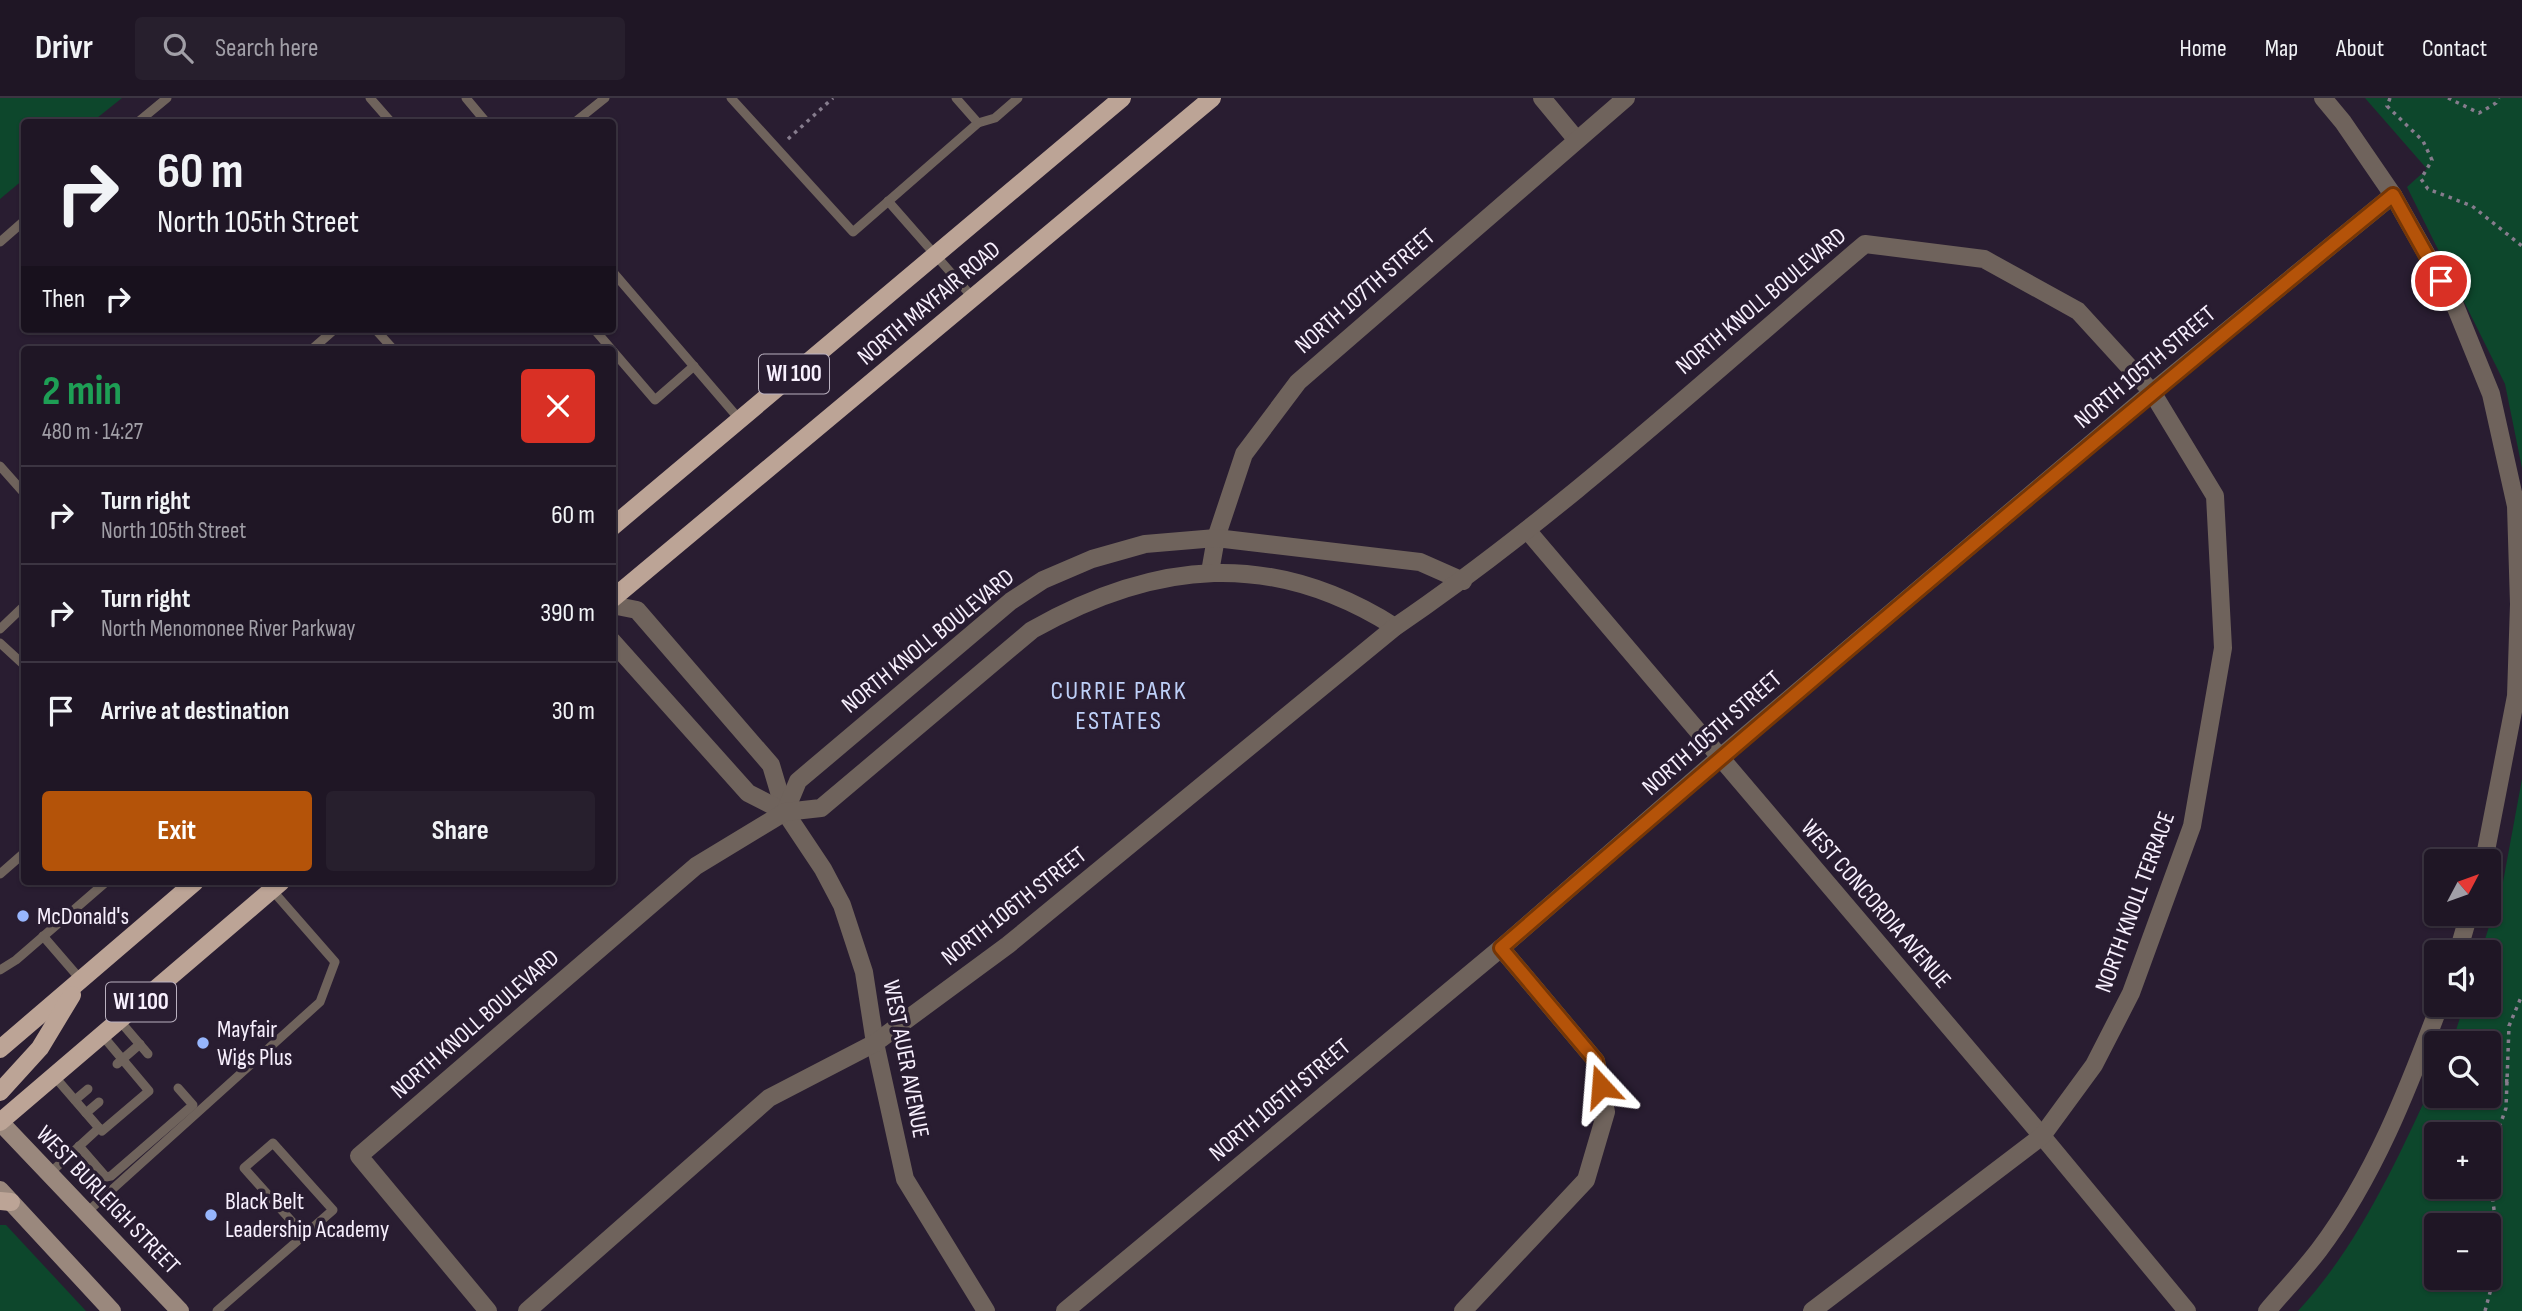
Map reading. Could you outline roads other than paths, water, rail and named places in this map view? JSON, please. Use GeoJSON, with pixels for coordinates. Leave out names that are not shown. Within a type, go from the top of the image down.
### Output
{"type":"FeatureCollection","features":[{"type":"Feature","properties":{"kind":"main road","name":"NORTH MAYFAIR ROAD"},"geometry":{"type":"LineString","coordinates":[[616,524],[1122,98]]}},
{"type":"Feature","properties":{"kind":"main road","name":"NORTH MAYFAIR ROAD"},"geometry":{"type":"LineString","coordinates":[[616,596],[1212,98]]}},
{"type":"Feature","properties":{"kind":"main road","name":"WI 100"},"geometry":{"type":"LineString","coordinates":[[0,1049],[192,885]]}},
{"type":"Feature","properties":{"kind":"main road","name":"WI 100"},"geometry":{"type":"LineString","coordinates":[[0,1122],[277,886]]}},
{"type":"Feature","properties":{"kind":"main road"},"geometry":{"type":"LineString","coordinates":[[0,1092],[40,1048],[81,980]]}},
{"type":"Feature","properties":{"kind":"main road"},"geometry":{"type":"LineString","coordinates":[[0,1028],[22,1030]]}},
{"type":"Feature","properties":{"kind":"main road","name":"WEST BURLEIGH STREET"},"geometry":{"type":"LineString","coordinates":[[0,1122],[180,1311]]}},
{"type":"Feature","properties":{"kind":"main road"},"geometry":{"type":"LineString","coordinates":[[4,1198],[112,1311]]}},
{"type":"Feature","properties":{"kind":"street"},"geometry":{"type":"LineString","coordinates":[[1542,98],[1576,139]]}},
{"type":"Feature","properties":{"kind":"street","name":"NORTH 107TH STREET"},"geometry":{"type":"LineString","coordinates":[[1210,572],[1216,538],[1244,454],[1298,382],[1626,98]]}},
{"type":"Feature","properties":{"kind":"street"},"geometry":{"type":"LineString","coordinates":[[2323,98],[2343,121],[2393,195],[2454,303],[2491,394],[2516,506],[2519,604],[2516,696],[2486,849]]}},
{"type":"Feature","properties":{"kind":"street","name":"NORTH 105TH STREET"},"geometry":{"type":"LineString","coordinates":[[1065,1311],[1501,948],[1718,759],[2152,392],[2393,195]]}},
{"type":"Feature","properties":{"kind":"street","name":"NORTH KNOLL BOULEVARD"},"geometry":{"type":"LineString","coordinates":[[1527,530],[1865,244],[1984,259],[2078,311],[2152,392]]}},
{"type":"Feature","properties":{"kind":"street","name":"NORTH KNOLL TERRACE"},"geometry":{"type":"LineString","coordinates":[[1812,1311],[2042,1136],[2094,1065],[2131,993],[2192,826],[2223,648],[2215,496],[2152,392]]}},
{"type":"Feature","properties":{"kind":"street","name":"NORTH 106TH STREET"},"geometry":{"type":"LineString","coordinates":[[527,1311],[769,1098],[875,1043],[1007,945],[1395,627],[1463,581],[1527,530]]}},
{"type":"Feature","properties":{"kind":"street","name":"WEST CONCORDIA AVENUE"},"geometry":{"type":"LineString","coordinates":[[1527,530],[1718,759],[2042,1136],[2187,1311]]}},
{"type":"Feature","properties":{"kind":"street","name":"NORTH KNOLL BOULEVARD"},"geometry":{"type":"LineString","coordinates":[[785,812],[798,781],[978,627],[1043,580],[1092,559],[1145,544],[1216,538],[1420,562],[1463,581]]}},
{"type":"Feature","properties":{"kind":"street","name":"NORTH KNOLL BOULEVARD"},"geometry":{"type":"LineString","coordinates":[[488,1311],[359,1156],[696,866],[785,812],[821,808],[999,656],[1055,617],[1105,595],[1150,580],[1210,572],[1253,575],[1328,592],[1395,627]]}},
{"type":"Feature","properties":{"kind":"street","name":"WEST AUER AVENUE"},"geometry":{"type":"LineString","coordinates":[[616,606],[637,610],[771,765],[785,812],[823,869],[855,938],[905,1179],[986,1311]]}},
{"type":"Feature","properties":{"kind":"street","name":"WEST AUER AVENUE"},"geometry":{"type":"LineString","coordinates":[[616,645],[748,793],[785,812]]}},
{"type":"Feature","properties":{"kind":"street"},"geometry":{"type":"LineString","coordinates":[[1463,1311],[1586,1180],[1606,1112],[1596,1061],[1501,948]]}},
{"type":"Feature","properties":{"kind":"street"},"geometry":{"type":"LineString","coordinates":[[2267,1311],[2320,1249],[2370,1168],[2435,1017]]}},
{"type":"Feature","properties":{"kind":"lane"},"geometry":{"type":"LineString","coordinates":[[142,119],[167,98]]}},
{"type":"Feature","properties":{"kind":"lane"},"geometry":{"type":"LineString","coordinates":[[370,98],[388,119]]}},
{"type":"Feature","properties":{"kind":"lane"},"geometry":{"type":"LineString","coordinates":[[466,98],[484,119]]}},
{"type":"Feature","properties":{"kind":"lane"},"geometry":{"type":"LineString","coordinates":[[579,119],[605,98]]}},
{"type":"Feature","properties":{"kind":"lane"},"geometry":{"type":"LineString","coordinates":[[732,98],[853,232],[978,123],[995,118],[1018,98]]}},
{"type":"Feature","properties":{"kind":"lane"},"geometry":{"type":"LineString","coordinates":[[956,98],[978,123]]}},
{"type":"Feature","properties":{"kind":"lane"},"geometry":{"type":"LineString","coordinates":[[888,201],[974,299]]}},
{"type":"Feature","properties":{"kind":"lane"},"geometry":{"type":"LineString","coordinates":[[0,242],[21,224]]}},
{"type":"Feature","properties":{"kind":"lane"},"geometry":{"type":"LineString","coordinates":[[616,276],[740,420]]}},
{"type":"Feature","properties":{"kind":"lane"},"geometry":{"type":"LineString","coordinates":[[316,346],[330,333]]}},
{"type":"Feature","properties":{"kind":"lane"},"geometry":{"type":"LineString","coordinates":[[616,355],[655,400],[694,366]]}},
{"type":"Feature","properties":{"kind":"lane"},"geometry":{"type":"LineString","coordinates":[[0,466],[21,490]]}},
{"type":"Feature","properties":{"kind":"lane"},"geometry":{"type":"LineString","coordinates":[[0,629],[21,609]]}},
{"type":"Feature","properties":{"kind":"lane"},"geometry":{"type":"LineString","coordinates":[[0,643],[21,662]]}},
{"type":"Feature","properties":{"kind":"lane"},"geometry":{"type":"LineString","coordinates":[[0,874],[21,855]]}},
{"type":"Feature","properties":{"kind":"lane"},"geometry":{"type":"LineString","coordinates":[[0,970],[102,885]]}},
{"type":"Feature","properties":{"kind":"lane"},"geometry":{"type":"LineString","coordinates":[[86,1213],[320,1002],[335,962],[277,886]]}},
{"type":"Feature","properties":{"kind":"lane"},"geometry":{"type":"LineString","coordinates":[[43,936],[81,980]]}},
{"type":"Feature","properties":{"kind":"lane"},"geometry":{"type":"LineString","coordinates":[[119,1020],[148,1054]]}},
{"type":"Feature","properties":{"kind":"lane"},"geometry":{"type":"LineString","coordinates":[[54,1076],[102,1131],[149,1091],[130,1074],[102,1035]]}},
{"type":"Feature","properties":{"kind":"lane"},"geometry":{"type":"LineString","coordinates":[[120,1062],[140,1044]]}},
{"type":"Feature","properties":{"kind":"lane"},"geometry":{"type":"LineString","coordinates":[[79,1146],[106,1177],[111,1176],[193,1105],[178,1088]]}},
{"type":"Feature","properties":{"kind":"lane"},"geometry":{"type":"LineString","coordinates":[[75,1100],[88,1089]]}},
{"type":"Feature","properties":{"kind":"lane"},"geometry":{"type":"LineString","coordinates":[[86,1113],[99,1102]]}},
{"type":"Feature","properties":{"kind":"lane"},"geometry":{"type":"LineString","coordinates":[[50,1173],[99,1128]]}},
{"type":"Feature","properties":{"kind":"lane"},"geometry":{"type":"LineString","coordinates":[[217,1311],[334,1210],[273,1143],[244,1168],[304,1235]]}},
{"type":"Feature","properties":{"kind":"place","name":"McDonald's"},"geometry":{"type":"Point","coordinates":[23,916]}},
{"type":"Feature","properties":{"kind":"place","name":"Mayfair Wigs Plus"},"geometry":{"type":"Point","coordinates":[203,1043]}},
{"type":"Feature","properties":{"kind":"place","name":"Black Belt Leadership Academy"},"geometry":{"type":"Point","coordinates":[211,1215]}},
{"type":"Feature","properties":{"kind":"district","name":"CURRIE PARK ESTATES"},"geometry":{"type":"Point","coordinates":[1119,706]}}]}
